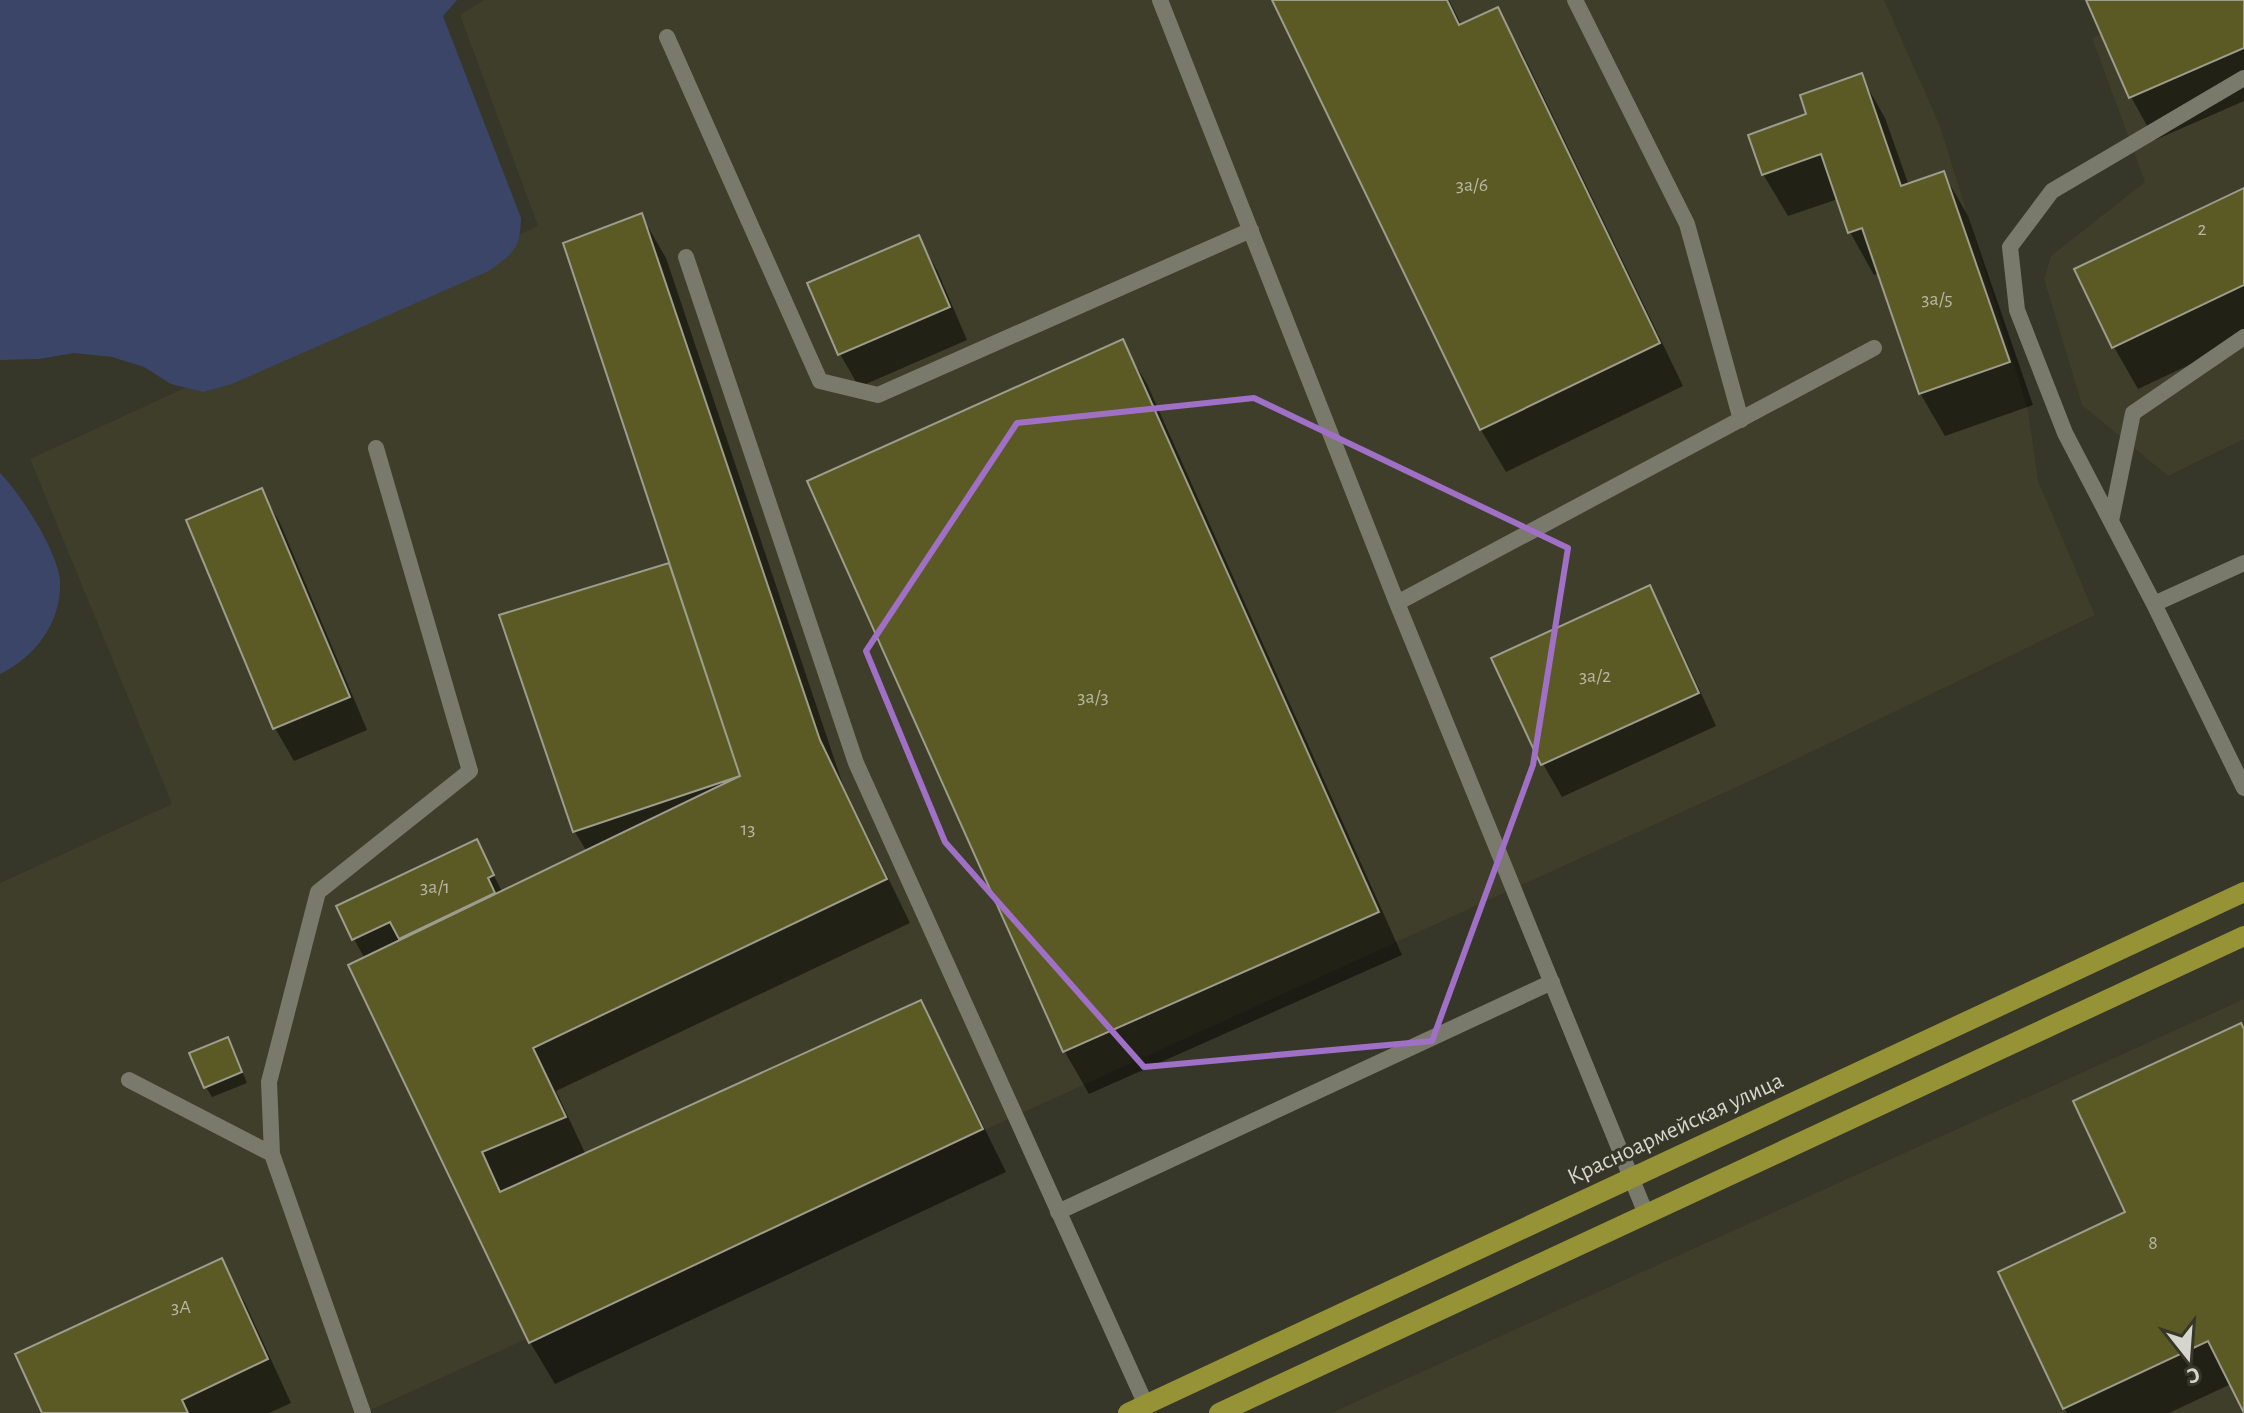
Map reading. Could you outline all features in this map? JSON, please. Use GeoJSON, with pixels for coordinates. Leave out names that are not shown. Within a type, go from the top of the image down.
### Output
{"type":"FeatureCollection","features":[{"type":"Feature","properties":{"kind":"main road","name":"Красноармейская улица"},"geometry":{"type":"LineString","coordinates":[[1137,1409],[2244,892]]}},
{"type":"Feature","properties":{"kind":"main road"},"geometry":{"type":"LineString","coordinates":[[1219,1413],[2244,936]]}},
{"type":"Feature","properties":{"kind":"lane"},"geometry":{"type":"LineString","coordinates":[[1160,0],[1397,603],[1646,1214]]}},
{"type":"Feature","properties":{"kind":"lane"},"geometry":{"type":"LineString","coordinates":[[1575,0],[1687,224],[1741,420]]}},
{"type":"Feature","properties":{"kind":"lane"},"geometry":{"type":"LineString","coordinates":[[667,37],[820,381],[878,395],[1251,230]]}},
{"type":"Feature","properties":{"kind":"lane"},"geometry":{"type":"LineString","coordinates":[[2244,78],[2052,191],[2010,247],[2017,310],[2065,433],[2154,604],[2244,788]]}},
{"type":"Feature","properties":{"kind":"lane"},"geometry":{"type":"LineString","coordinates":[[686,257],[856,763],[1058,1212],[1137,1409]]}},
{"type":"Feature","properties":{"kind":"lane"},"geometry":{"type":"LineString","coordinates":[[2111,521],[2133,413],[2244,337]]}},
{"type":"Feature","properties":{"kind":"lane"},"geometry":{"type":"LineString","coordinates":[[1397,603],[1874,348]]}},
{"type":"Feature","properties":{"kind":"lane"},"geometry":{"type":"LineString","coordinates":[[363,1413],[272,1154],[269,1082],[318,892],[470,771],[376,448]]}},
{"type":"Feature","properties":{"kind":"lane"},"geometry":{"type":"LineString","coordinates":[[2154,604],[2244,563]]}},
{"type":"Feature","properties":{"kind":"lane"},"geometry":{"type":"LineString","coordinates":[[1058,1212],[1552,982]]}},
{"type":"Feature","properties":{"kind":"lane"},"geometry":{"type":"LineString","coordinates":[[129,1080],[272,1154]]}},
{"type":"Feature","properties":{"kind":"highlighted area"},"geometry":{"type":"Polygon","coordinates":[[[1254,398],[1568,548],[1533,765],[1432,1041],[1144,1067],[945,842],[866,651],[1017,423],[1254,398]]]}},
{"type":"Feature","properties":{"kind":"shaded area"},"geometry":{"type":"Polygon","coordinates":[[[0,0],[457,0],[443,16],[521,218],[517,244],[489,271],[232,384],[203,392],[171,384],[144,367],[112,357],[74,353],[39,359],[0,360],[0,0]]]}},
{"type":"Feature","properties":{"kind":"shaded area"},"geometry":{"type":"Polygon","coordinates":[[[484,0],[1884,0],[1940,126],[2028,410],[2038,481],[2095,615],[1763,775],[364,1413],[0,1413],[0,883],[172,804],[30,459],[538,226],[460,15],[484,0]]]}},
{"type":"Feature","properties":{"kind":"shaded area"},"geometry":{"type":"Polygon","coordinates":[[[2181,0],[2244,0],[2244,439],[2168,476],[2082,405],[2044,279],[2051,256],[2145,182],[2092,38],[2181,0]]]}},
{"type":"Feature","properties":{"kind":"shaded area"},"geometry":{"type":"Polygon","coordinates":[[[0,473],[37,524],[53,555],[60,581],[57,610],[44,636],[25,658],[0,674],[0,473]]]}},
{"type":"Feature","properties":{"kind":"shaded area"},"geometry":{"type":"Polygon","coordinates":[[[2244,999],[2244,1413],[1331,1413],[2244,999]]]}},
{"type":"Feature","properties":{"kind":"building"},"geometry":{"type":"Polygon","coordinates":[[[1272,0],[1447,0],[1459,25],[1498,7],[1660,343],[1480,430],[1272,0]]]}},
{"type":"Feature","properties":{"kind":"building"},"geometry":{"type":"Polygon","coordinates":[[[2086,0],[2244,0],[2244,48],[2129,98],[2086,0]]]}},
{"type":"Feature","properties":{"kind":"building"},"geometry":{"type":"Polygon","coordinates":[[[1862,73],[1901,186],[1944,171],[2010,362],[1919,394],[1862,228],[1848,233],[1821,154],[1762,175],[1748,135],[1806,114],[1800,95],[1862,73]]]}},
{"type":"Feature","properties":{"kind":"building"},"geometry":{"type":"Polygon","coordinates":[[[2244,188],[2244,285],[2112,348],[2074,269],[2244,188]]]}},
{"type":"Feature","properties":{"kind":"building"},"geometry":{"type":"Polygon","coordinates":[[[642,213],[820,740],[887,879],[533,1048],[566,1117],[482,1152],[500,1192],[921,1000],[983,1129],[529,1343],[348,965],[740,776],[563,243],[642,213]]]}},
{"type":"Feature","properties":{"kind":"building"},"geometry":{"type":"Polygon","coordinates":[[[919,235],[950,307],[838,355],[807,283],[919,235]]]}},
{"type":"Feature","properties":{"kind":"building"},"geometry":{"type":"Polygon","coordinates":[[[1123,339],[1379,912],[1063,1052],[807,481],[1123,339]]]}},
{"type":"Feature","properties":{"kind":"building"},"geometry":{"type":"Polygon","coordinates":[[[262,488],[350,697],[273,729],[186,520],[262,488]]]}},
{"type":"Feature","properties":{"kind":"building"},"geometry":{"type":"Polygon","coordinates":[[[669,563],[740,776],[573,832],[499,615],[669,563]]]}},
{"type":"Feature","properties":{"kind":"building"},"geometry":{"type":"Polygon","coordinates":[[[1650,585],[1699,693],[1541,765],[1491,658],[1650,585]]]}},
{"type":"Feature","properties":{"kind":"building"},"geometry":{"type":"Polygon","coordinates":[[[477,839],[494,875],[488,878],[495,893],[399,939],[390,922],[352,940],[336,906],[477,839]]]}},
{"type":"Feature","properties":{"kind":"building"},"geometry":{"type":"Polygon","coordinates":[[[2241,1023],[2244,1029],[2244,1413],[2208,1341],[2063,1409],[1998,1272],[2125,1212],[2073,1101],[2241,1023]]]}},
{"type":"Feature","properties":{"kind":"building"},"geometry":{"type":"Polygon","coordinates":[[[228,1037],[242,1072],[204,1088],[189,1053],[228,1037]]]}},
{"type":"Feature","properties":{"kind":"building"},"geometry":{"type":"Polygon","coordinates":[[[222,1258],[268,1359],[182,1400],[188,1413],[42,1413],[15,1354],[222,1258]]]}}]}
